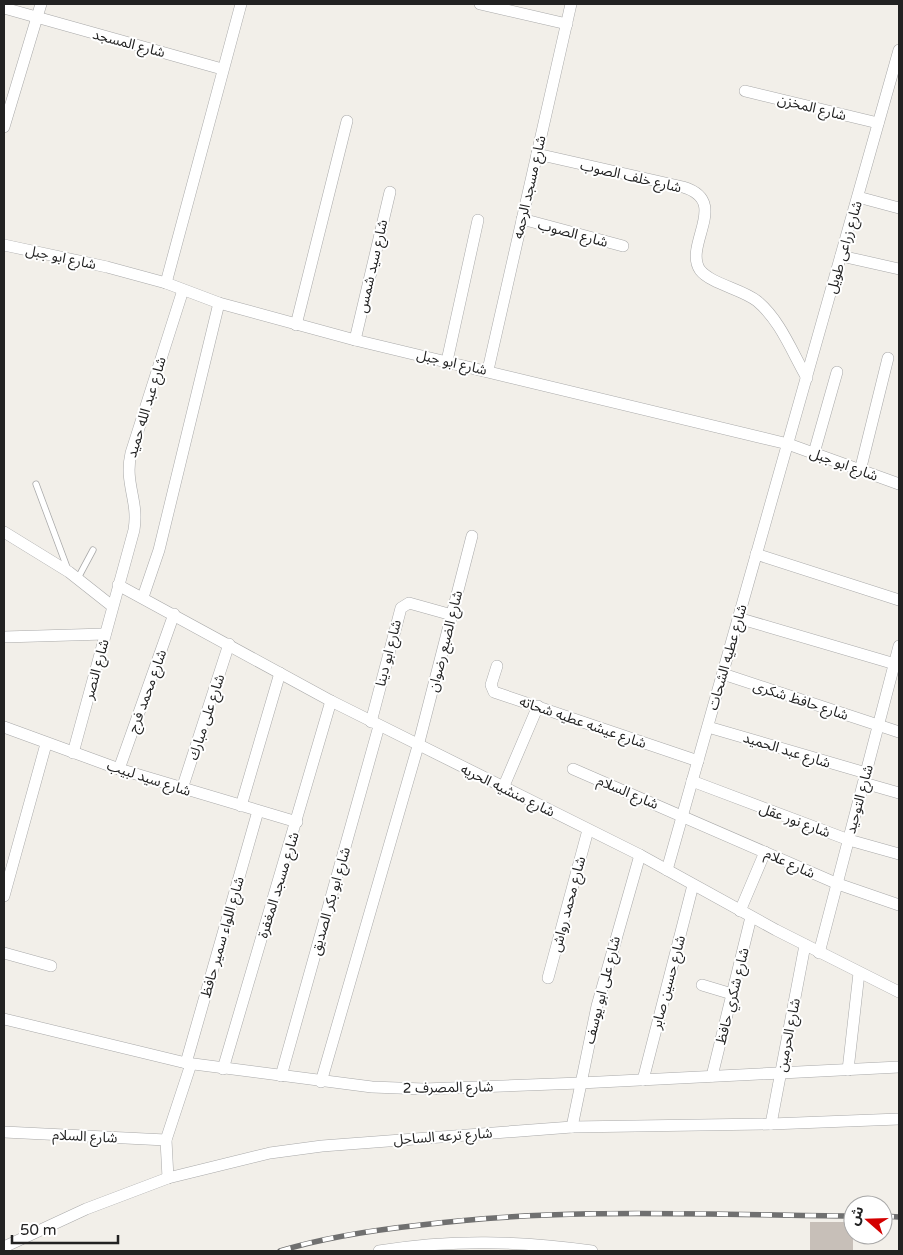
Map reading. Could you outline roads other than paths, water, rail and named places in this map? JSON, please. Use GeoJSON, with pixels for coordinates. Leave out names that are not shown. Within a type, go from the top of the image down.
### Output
{"type":"FeatureCollection","features":[{"type":"Feature","properties":{"kind":"street"},"geometry":{"type":"LineString","coordinates":[[4,128],[41,4]]}},
{"type":"Feature","properties":{"kind":"street"},"geometry":{"type":"LineString","coordinates":[[166,283],[241,4]]}},
{"type":"Feature","properties":{"kind":"street"},"geometry":{"type":"LineString","coordinates":[[480,4],[567,24]]}},
{"type":"Feature","properties":{"kind":"street","name":"شارع مسجد الرحمه"},"geometry":{"type":"LineString","coordinates":[[488,370],[572,4]]}},
{"type":"Feature","properties":{"kind":"street","name":"شارع المسجد"},"geometry":{"type":"LineString","coordinates":[[4,8],[222,69]]}},
{"type":"Feature","properties":{"kind":"street","name":"شارع زراعى طويل"},"geometry":{"type":"LineString","coordinates":[[788,444],[899,50]]}},
{"type":"Feature","properties":{"kind":"street","name":"شارع المخزن"},"geometry":{"type":"LineString","coordinates":[[745,91],[878,124]]}},
{"type":"Feature","properties":{"kind":"street"},"geometry":{"type":"LineString","coordinates":[[296,324],[347,121]]}},
{"type":"Feature","properties":{"kind":"street","name":"شارع خلف الصوب"},"geometry":{"type":"LineString","coordinates":[[537,154],[683,187],[697,193],[705,207],[696,261],[700,269],[706,276],[747,294],[766,310],[774,320],[806,378]]}},
{"type":"Feature","properties":{"kind":"street","name":"شارع سيد شمس"},"geometry":{"type":"LineString","coordinates":[[355,340],[390,192]]}},
{"type":"Feature","properties":{"kind":"street"},"geometry":{"type":"LineString","coordinates":[[858,197],[899,208]]}},
{"type":"Feature","properties":{"kind":"street","name":"شارع الصوب"},"geometry":{"type":"LineString","coordinates":[[522,219],[623,246]]}},
{"type":"Feature","properties":{"kind":"street"},"geometry":{"type":"LineString","coordinates":[[447,361],[478,220]]}},
{"type":"Feature","properties":{"kind":"street","name":"شارع ابو جبل"},"geometry":{"type":"LineString","coordinates":[[4,246],[107,267],[166,283],[219,303],[355,340],[488,370],[788,444],[899,484]]}},
{"type":"Feature","properties":{"kind":"street"},"geometry":{"type":"LineString","coordinates":[[841,256],[899,269]]}},
{"type":"Feature","properties":{"kind":"street","name":"شارع عبد الله حميد"},"geometry":{"type":"LineString","coordinates":[[118,584],[136,517],[135,504],[128,479],[131,453],[183,290]]}},
{"type":"Feature","properties":{"kind":"street"},"geometry":{"type":"LineString","coordinates":[[143,597],[160,550],[219,303]]}},
{"type":"Feature","properties":{"kind":"street"},"geometry":{"type":"LineString","coordinates":[[860,471],[888,358]]}},
{"type":"Feature","properties":{"kind":"street"},"geometry":{"type":"LineString","coordinates":[[814,453],[837,372]]}},
{"type":"Feature","properties":{"kind":"street","name":"شارع عطيه الشحات"},"geometry":{"type":"LineString","coordinates":[[667,870],[788,444]]}},
{"type":"Feature","properties":{"kind":"street"},"geometry":{"type":"LineString","coordinates":[[4,532],[73,575],[112,606]]}},
{"type":"Feature","properties":{"kind":"street","name":"شارع الضبع رضوان"},"geometry":{"type":"LineString","coordinates":[[321,1082],[418,746],[472,536]]}},
{"type":"Feature","properties":{"kind":"street"},"geometry":{"type":"LineString","coordinates":[[756,554],[899,600]]}},
{"type":"Feature","properties":{"kind":"street","name":"شارع منشيه الحريه"},"geometry":{"type":"LineString","coordinates":[[118,584],[331,702],[640,855],[819,953],[899,992]]}},
{"type":"Feature","properties":{"kind":"street","name":"شارع النصر"},"geometry":{"type":"LineString","coordinates":[[73,753],[118,584]]}},
{"type":"Feature","properties":{"kind":"street","name":"شارع ابو دينا"},"geometry":{"type":"LineString","coordinates":[[375,724],[400,608],[409,603],[452,614]]}},
{"type":"Feature","properties":{"kind":"street","name":"شارع محمد فرج"},"geometry":{"type":"LineString","coordinates":[[119,769],[174,614]]}},
{"type":"Feature","properties":{"kind":"street"},"geometry":{"type":"LineString","coordinates":[[738,618],[894,664]]}},
{"type":"Feature","properties":{"kind":"street"},"geometry":{"type":"LineString","coordinates":[[4,638],[105,634]]}},
{"type":"Feature","properties":{"kind":"street","name":"شارع على مبارك"},"geometry":{"type":"LineString","coordinates":[[182,789],[229,644]]}},
{"type":"Feature","properties":{"kind":"street","name":"شارع التوحيد"},"geometry":{"type":"LineString","coordinates":[[819,953],[899,646]]}},
{"type":"Feature","properties":{"kind":"street","name":"شارع عيشه عطيه شحاته"},"geometry":{"type":"LineString","coordinates":[[497,666],[491,685],[494,692],[698,761]]}},
{"type":"Feature","properties":{"kind":"street"},"geometry":{"type":"LineString","coordinates":[[242,806],[280,673]]}},
{"type":"Feature","properties":{"kind":"street","name":"شارع حافظ شكرى"},"geometry":{"type":"LineString","coordinates":[[722,674],[899,732]]}},
{"type":"Feature","properties":{"kind":"street","name":"شارع مسجد المغفرة"},"geometry":{"type":"LineString","coordinates":[[223,1069],[331,702]]}},
{"type":"Feature","properties":{"kind":"street"},"geometry":{"type":"LineString","coordinates":[[503,788],[538,706]]}},
{"type":"Feature","properties":{"kind":"street","name":"شارع ابو بكر الصديق"},"geometry":{"type":"LineString","coordinates":[[281,1076],[375,724]]}},
{"type":"Feature","properties":{"kind":"street","name":"شارع عبد الحميد"},"geometry":{"type":"LineString","coordinates":[[708,726],[865,778],[899,793]]}},
{"type":"Feature","properties":{"kind":"street","name":"شارع سيد لبيب"},"geometry":{"type":"LineString","coordinates":[[4,727],[46,744],[119,769],[297,822]]}},
{"type":"Feature","properties":{"kind":"street"},"geometry":{"type":"LineString","coordinates":[[4,896],[46,744]]}},
{"type":"Feature","properties":{"kind":"street","name":"شارع السلام"},"geometry":{"type":"LineString","coordinates":[[573,769],[683,816]]}},
{"type":"Feature","properties":{"kind":"street","name":"شارع نور عقل"},"geometry":{"type":"LineString","coordinates":[[692,781],[849,840],[899,854]]}},
{"type":"Feature","properties":{"kind":"street","name":"شارع اللواء سمير حافظ"},"geometry":{"type":"LineString","coordinates":[[166,1140],[189,1064],[258,811]]}},
{"type":"Feature","properties":{"kind":"street","name":"شارع علام"},"geometry":{"type":"LineString","coordinates":[[683,816],[838,884],[899,905]]}},
{"type":"Feature","properties":{"kind":"street","name":"شارع محمد رواش"},"geometry":{"type":"LineString","coordinates":[[548,978],[588,830]]}},
{"type":"Feature","properties":{"kind":"street"},"geometry":{"type":"LineString","coordinates":[[740,911],[765,852]]}},
{"type":"Feature","properties":{"kind":"street","name":"شارع على ابو يوسف"},"geometry":{"type":"LineString","coordinates":[[572,1127],[597,1006],[640,855]]}},
{"type":"Feature","properties":{"kind":"street","name":"شارع حسين صابر"},"geometry":{"type":"LineString","coordinates":[[643,1080],[693,885]]}},
{"type":"Feature","properties":{"kind":"street","name":"شارع شكري حافظ"},"geometry":{"type":"LineString","coordinates":[[712,1076],[751,917]]}},
{"type":"Feature","properties":{"kind":"street","name":"شارع الحرمين"},"geometry":{"type":"LineString","coordinates":[[771,1124],[805,945]]}},
{"type":"Feature","properties":{"kind":"street"},"geometry":{"type":"LineString","coordinates":[[4,953],[51,966]]}},
{"type":"Feature","properties":{"kind":"street"},"geometry":{"type":"LineString","coordinates":[[848,1070],[859,973]]}},
{"type":"Feature","properties":{"kind":"street"},"geometry":{"type":"LineString","coordinates":[[702,985],[732,994]]}},
{"type":"Feature","properties":{"kind":"street","name":"شارع المصرف 2"},"geometry":{"type":"LineString","coordinates":[[4,1019],[189,1064],[321,1082],[424,1088],[580,1083],[899,1067]]}},
{"type":"Feature","properties":{"kind":"street","name":"شارع ترعه الساحل"},"geometry":{"type":"LineString","coordinates":[[4,1246],[86,1209],[168,1178],[270,1153],[322,1146],[572,1127],[771,1124],[899,1119]]}},
{"type":"Feature","properties":{"kind":"street","name":"شارع السلام"},"geometry":{"type":"LineString","coordinates":[[4,1132],[166,1140]]}},
{"type":"Feature","properties":{"kind":"street"},"geometry":{"type":"LineString","coordinates":[[166,1140],[168,1178]]}},
{"type":"Feature","properties":{"kind":"street"},"geometry":{"type":"LineString","coordinates":[[379,1251],[437,1243],[486,1241],[526,1243],[588,1251]]}},
{"type":"Feature","properties":{"kind":"lane"},"geometry":{"type":"LineString","coordinates":[[36,484],[73,575],[93,550]]}},
{"type":"Feature","properties":{"kind":"railway"},"geometry":{"type":"LineString","coordinates":[[280,1251],[332,1238],[386,1229],[475,1219],[637,1213],[843,1216]]}},
{"type":"Feature","properties":{"kind":"railway"},"geometry":{"type":"LineString","coordinates":[[893,1217],[899,1217]]}}]}
